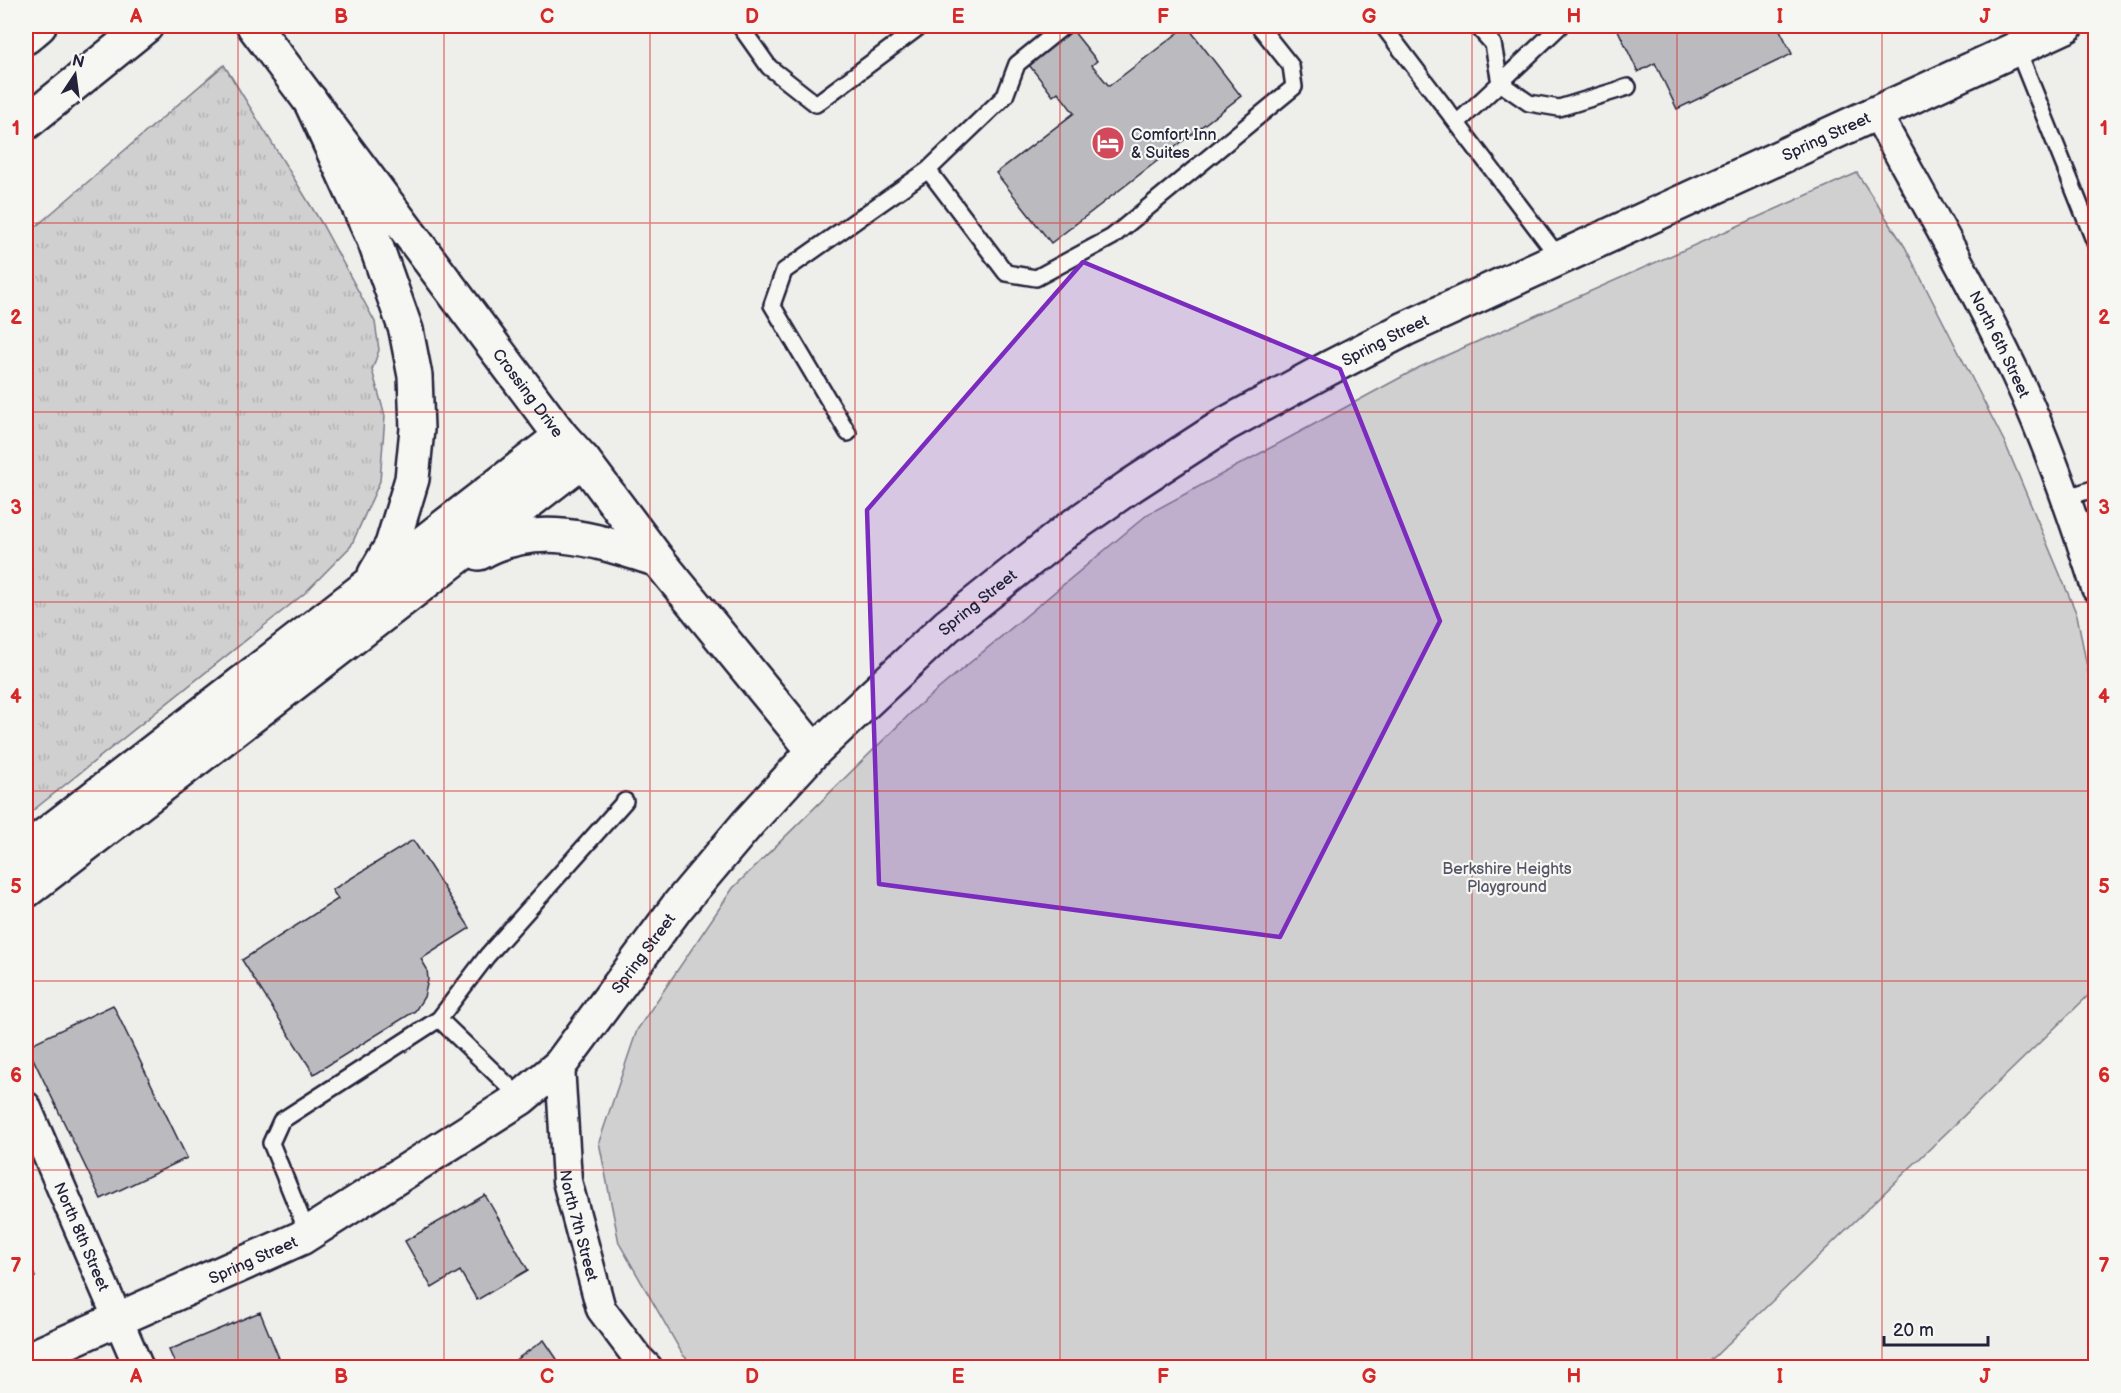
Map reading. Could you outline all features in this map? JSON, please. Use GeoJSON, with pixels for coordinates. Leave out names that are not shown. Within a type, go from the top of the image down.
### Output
{"type":"FeatureCollection","features":[{"type":"Feature","properties":{"kind":"main road"},"geometry":{"type":"LineString","coordinates":[[26,123],[146,26]]}},
{"type":"Feature","properties":{"kind":"main road","name":"Crossing Drive"},"geometry":{"type":"LineString","coordinates":[[254,26],[561,436],[583,460],[658,560],[814,751]]}},
{"type":"Feature","properties":{"kind":"main road","name":"Spring Street"},"geometry":{"type":"LineString","coordinates":[[26,1360],[308,1234],[521,1098],[560,1065],[676,908],[748,823],[814,751],[971,606],[1066,531],[1129,487],[1226,424],[1405,329],[2066,26]]}},
{"type":"Feature","properties":{"kind":"main road"},"geometry":{"type":"LineString","coordinates":[[26,144],[107,57]]}},
{"type":"Feature","properties":{"kind":"main road"},"geometry":{"type":"LineString","coordinates":[[310,100],[374,240],[406,330],[415,376],[417,429],[412,479],[392,545],[369,584]]}},
{"type":"Feature","properties":{"kind":"main road"},"geometry":{"type":"LineString","coordinates":[[26,850],[561,436]]}},
{"type":"Feature","properties":{"kind":"main road"},"geometry":{"type":"LineString","coordinates":[[26,891],[583,460]]}},
{"type":"Feature","properties":{"kind":"main road"},"geometry":{"type":"LineString","coordinates":[[420,586],[489,547],[525,537],[550,535],[586,538],[658,560]]}},
{"type":"Feature","properties":{"kind":"street","name":"North 6th Street"},"geometry":{"type":"LineString","coordinates":[[1877,114],[2016,375],[2042,434],[2096,588]]}},
{"type":"Feature","properties":{"kind":"street","name":"North 7th Street"},"geometry":{"type":"LineString","coordinates":[[560,1065],[567,1181],[592,1278],[602,1309],[637,1357],[648,1368]]}},
{"type":"Feature","properties":{"kind":"street","name":"North 8th Street"},"geometry":{"type":"LineString","coordinates":[[26,1106],[139,1368]]}},
{"type":"Feature","properties":{"kind":"lane"},"geometry":{"type":"LineString","coordinates":[[740,26],[769,67],[816,104],[919,26]]}},
{"type":"Feature","properties":{"kind":"lane"},"geometry":{"type":"LineString","coordinates":[[848,433],[772,305],[784,271],[928,170],[1005,96],[1017,64],[1064,26]]}},
{"type":"Feature","properties":{"kind":"lane"},"geometry":{"type":"LineString","coordinates":[[928,170],[1006,273],[1036,278],[1112,237],[1294,87],[1291,66],[1259,26]]}},
{"type":"Feature","properties":{"kind":"lane"},"geometry":{"type":"LineString","coordinates":[[1383,26],[1560,259]]}},
{"type":"Feature","properties":{"kind":"lane"},"geometry":{"type":"LineString","coordinates":[[1478,26],[1493,44],[1500,83],[1529,103],[1559,108],[1628,87]]}},
{"type":"Feature","properties":{"kind":"lane"},"geometry":{"type":"LineString","coordinates":[[1457,123],[1560,26]]}},
{"type":"Feature","properties":{"kind":"lane"},"geometry":{"type":"LineString","coordinates":[[2018,48],[2096,244]]}},
{"type":"Feature","properties":{"kind":"lane"},"geometry":{"type":"LineString","coordinates":[[2065,498],[2096,488]]}},
{"type":"Feature","properties":{"kind":"lane"},"geometry":{"type":"LineString","coordinates":[[308,1234],[271,1143],[281,1121],[439,1019],[487,956],[625,801]]}},
{"type":"Feature","properties":{"kind":"lane"},"geometry":{"type":"LineString","coordinates":[[439,1019],[521,1098]]}},
{"type":"Feature","properties":{"kind":"highlighted area"},"geometry":{"type":"Polygon","coordinates":[[[1083,262],[1340,369],[1440,621],[1280,937],[879,884],[867,510],[1083,262]]]}},
{"type":"Feature","properties":{"kind":"green space"},"geometry":{"type":"Polygon","coordinates":[[[224,65],[322,224],[375,322],[379,350],[372,370],[385,416],[380,481],[351,546],[305,593],[26,816],[26,235],[224,65]]]}},
{"type":"Feature","properties":{"kind":"green space","name":"Berkshire Heights Playground"},"geometry":{"type":"Polygon","coordinates":[[[1857,173],[1905,247],[2005,443],[2077,615],[2095,708],[2095,989],[1704,1367],[697,1368],[683,1355],[619,1243],[599,1142],[637,1030],[733,888],[918,706],[1148,514],[1420,367],[1857,173]]]}},
{"type":"Feature","properties":{"kind":"building","name":"Comfort Inn & Suites"},"geometry":{"type":"Polygon","coordinates":[[[1187,26],[1241,96],[1051,243],[996,173],[1074,113],[1058,92],[1053,96],[1026,61],[1070,27],[1097,61],[1092,65],[1109,86],[1187,26]]]}},
{"type":"Feature","properties":{"kind":"building"},"geometry":{"type":"Polygon","coordinates":[[[1616,26],[1778,26],[1792,54],[1677,109],[1655,63],[1638,72],[1616,26]]]}},
{"type":"Feature","properties":{"kind":"building"},"geometry":{"type":"Polygon","coordinates":[[[413,840],[470,928],[421,959],[427,969],[428,980],[424,997],[415,1011],[314,1074],[242,960],[338,899],[332,890],[413,840]]]}},
{"type":"Feature","properties":{"kind":"building"},"geometry":{"type":"Polygon","coordinates":[[[113,1005],[187,1158],[101,1199],[27,1046],[113,1005]]]}},
{"type":"Feature","properties":{"kind":"building"},"geometry":{"type":"Polygon","coordinates":[[[485,1195],[528,1270],[477,1300],[460,1271],[432,1288],[405,1241],[485,1195]]]}},
{"type":"Feature","properties":{"kind":"building"},"geometry":{"type":"Polygon","coordinates":[[[26,1255],[35,1277],[26,1281],[26,1255]]]}},
{"type":"Feature","properties":{"kind":"building"},"geometry":{"type":"Polygon","coordinates":[[[260,1312],[283,1368],[177,1368],[169,1350],[260,1312]]]}},
{"type":"Feature","properties":{"kind":"building"},"geometry":{"type":"Polygon","coordinates":[[[544,1340],[563,1368],[504,1368],[544,1340]]]}},
{"type":"Feature","properties":{"kind":"place","name":"Comfort Inn & Suites"},"geometry":{"type":"Point","coordinates":[1108,143]}}]}
